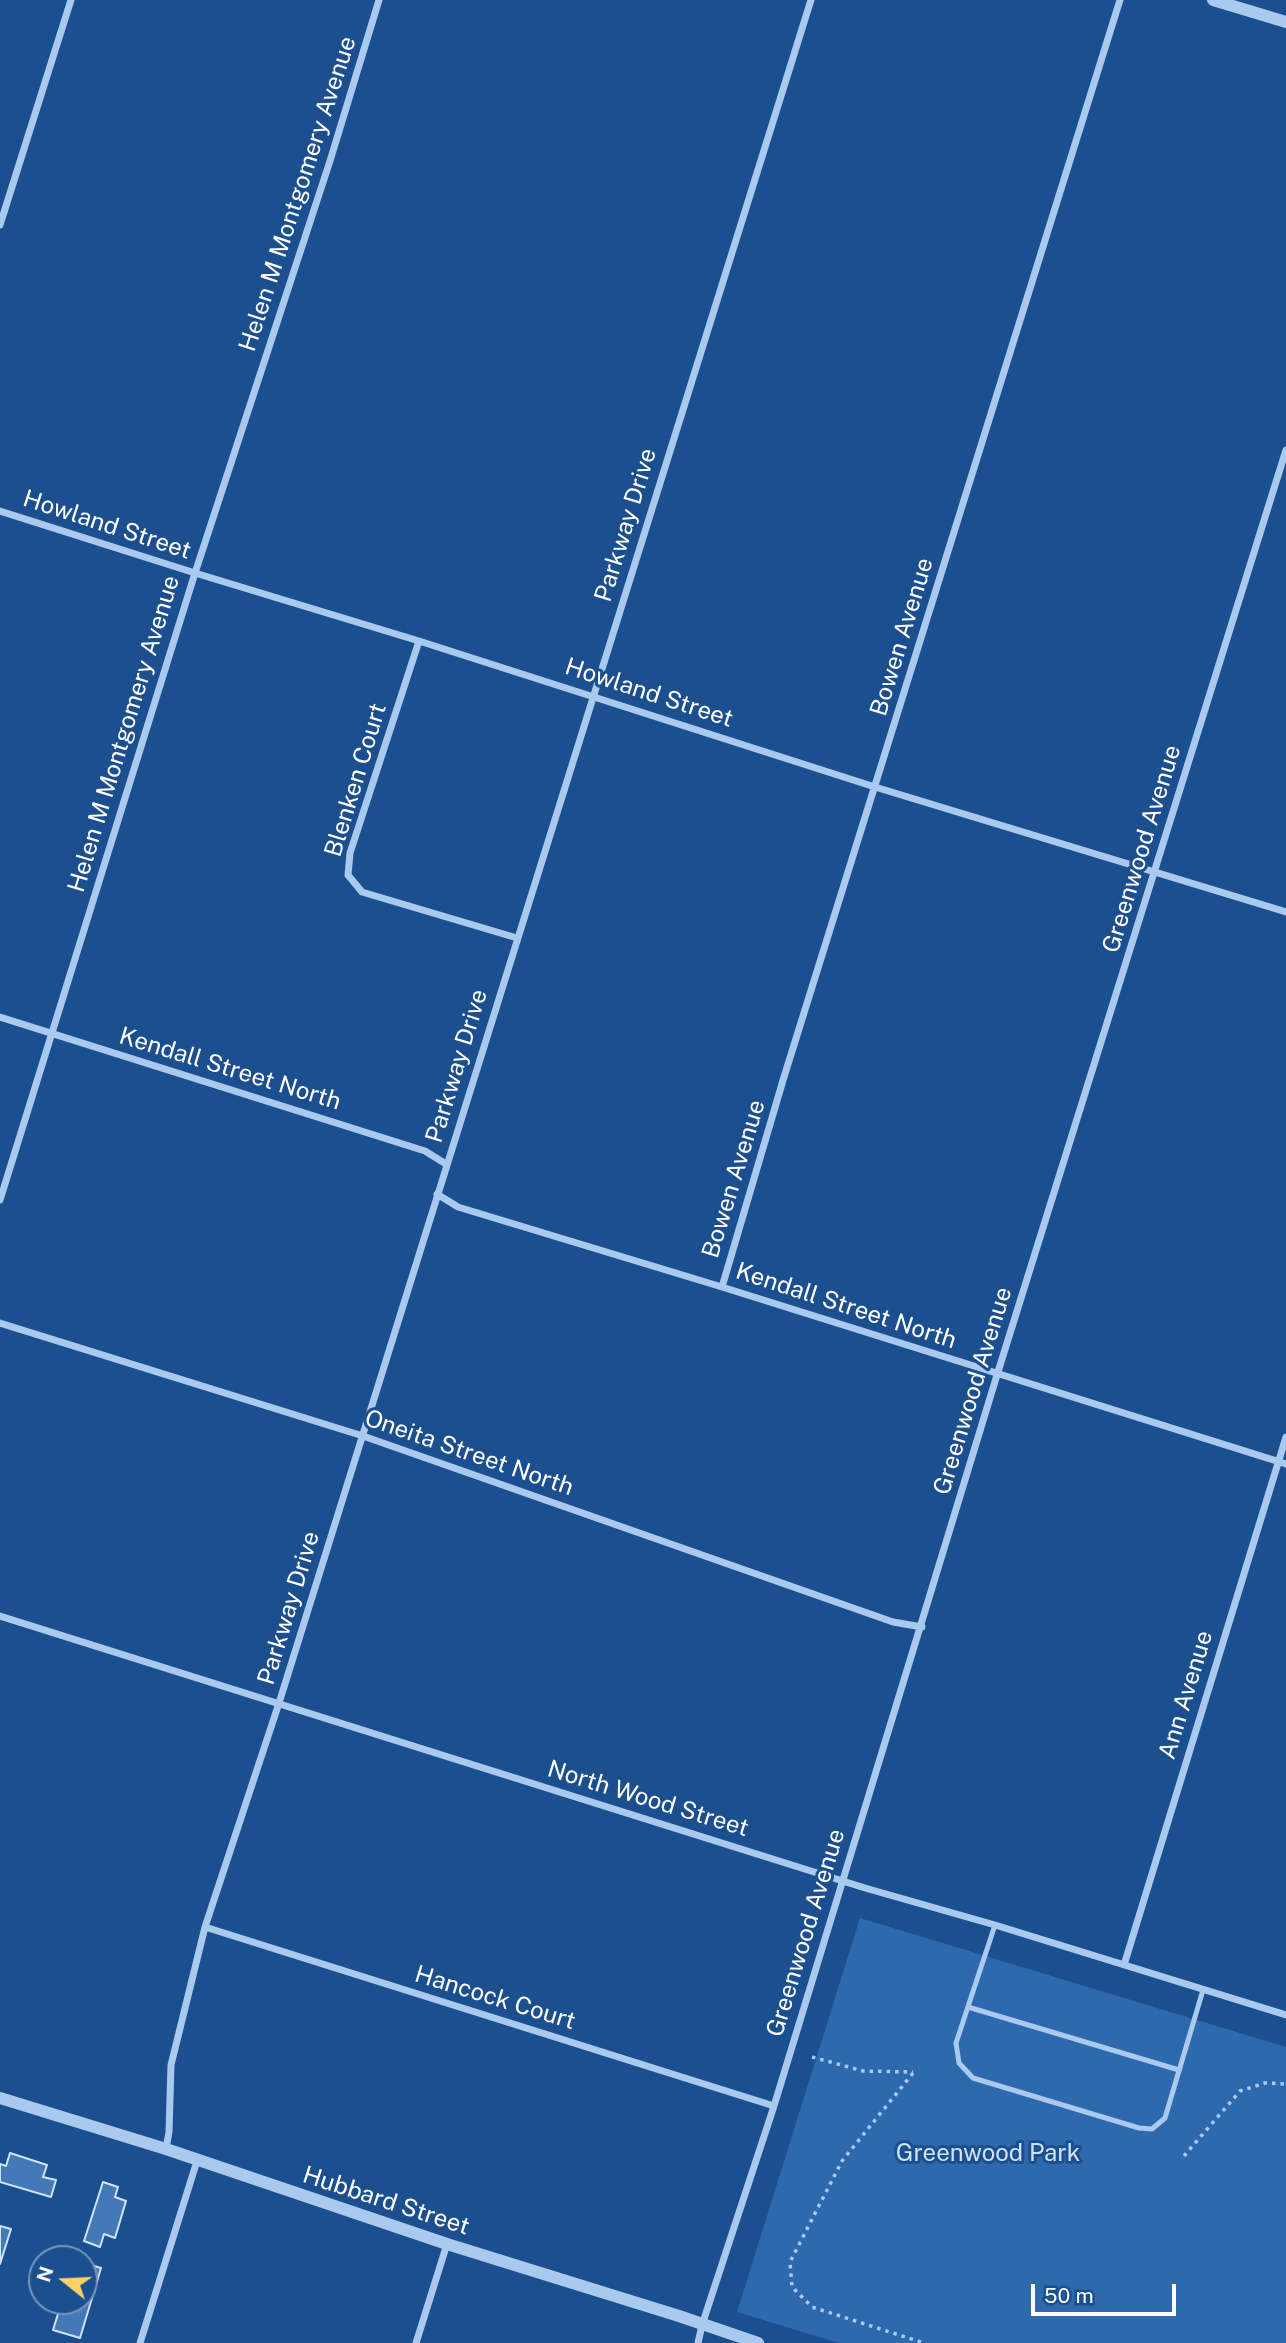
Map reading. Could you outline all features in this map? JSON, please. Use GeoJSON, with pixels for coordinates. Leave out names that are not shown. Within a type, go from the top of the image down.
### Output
{"type":"FeatureCollection","features":[{"type":"Feature","properties":{"kind":"street"},"geometry":{"type":"LineString","coordinates":[[0,225],[71,0]]}},
{"type":"Feature","properties":{"kind":"street","name":"Helen M Montgomery Avenue"},"geometry":{"type":"LineString","coordinates":[[0,1200],[195,573],[330,161],[379,0]]}},
{"type":"Feature","properties":{"kind":"street","name":"Parkway Drive"},"geometry":{"type":"LineString","coordinates":[[166,2149],[171,2065],[205,1927],[363,1436],[811,0]]}},
{"type":"Feature","properties":{"kind":"street","name":"Bowen Avenue"},"geometry":{"type":"LineString","coordinates":[[722,1287],[1120,0]]}},
{"type":"Feature","properties":{"kind":"street"},"geometry":{"type":"LineString","coordinates":[[1213,0],[1286,22]]}},
{"type":"Feature","properties":{"kind":"street","name":"Greenwood Avenue"},"geometry":{"type":"LineString","coordinates":[[698,2343],[774,2106],[997,1375],[1286,450]]}},
{"type":"Feature","properties":{"kind":"street","name":"Howland Street"},"geometry":{"type":"LineString","coordinates":[[0,511],[1286,912]]}},
{"type":"Feature","properties":{"kind":"street","name":"Blenken Court"},"geometry":{"type":"LineString","coordinates":[[419,641],[350,853],[348,875],[362,892],[517,938]]}},
{"type":"Feature","properties":{"kind":"street","name":"Kendall Street North"},"geometry":{"type":"LineString","coordinates":[[0,1017],[425,1151],[446,1164]]}},
{"type":"Feature","properties":{"kind":"street","name":"Kendall Street North"},"geometry":{"type":"LineString","coordinates":[[437,1194],[458,1207],[1282,1463]]}},
{"type":"Feature","properties":{"kind":"street","name":"Oneita Street North"},"geometry":{"type":"LineString","coordinates":[[0,1323],[363,1436],[893,1622],[922,1627]]}},
{"type":"Feature","properties":{"kind":"street","name":"Ann Avenue"},"geometry":{"type":"LineString","coordinates":[[1124,1965],[1282,1463],[1286,1437]]}},
{"type":"Feature","properties":{"kind":"street","name":"North Wood Street"},"geometry":{"type":"LineString","coordinates":[[0,1616],[842,1880],[1286,2015]]}},
{"type":"Feature","properties":{"kind":"street","name":"Hancock Court"},"geometry":{"type":"LineString","coordinates":[[205,1927],[774,2106]]}},
{"type":"Feature","properties":{"kind":"street","name":"Hubbard Street"},"geometry":{"type":"LineString","coordinates":[[0,2098],[166,2149],[447,2244],[758,2343]]}},
{"type":"Feature","properties":{"kind":"street"},"geometry":{"type":"LineString","coordinates":[[140,2343],[197,2161]]}},
{"type":"Feature","properties":{"kind":"street"},"geometry":{"type":"LineString","coordinates":[[416,2343],[447,2244]]}},
{"type":"Feature","properties":{"kind":"lane"},"geometry":{"type":"LineString","coordinates":[[995,1925],[957,2043],[959,2063],[973,2078],[1139,2128],[1152,2129],[1165,2118],[1203,1990]]}},
{"type":"Feature","properties":{"kind":"lane"},"geometry":{"type":"LineString","coordinates":[[968,2007],[1179,2070]]}},
{"type":"Feature","properties":{"kind":"path"},"geometry":{"type":"LineString","coordinates":[[812,2057],[863,2071],[913,2073],[842,2161],[790,2262],[792,2287],[812,2307],[925,2343]]}},
{"type":"Feature","properties":{"kind":"path"},"geometry":{"type":"LineString","coordinates":[[1184,2156],[1240,2091],[1265,2083],[1286,2084]]}},
{"type":"Feature","properties":{"kind":"green space","name":"Greenwood Park"},"geometry":{"type":"Polygon","coordinates":[[[860,1918],[1286,2047],[1286,2343],[839,2343],[737,2312],[860,1918]]]}},
{"type":"Feature","properties":{"kind":"building"},"geometry":{"type":"Polygon","coordinates":[[[10,2153],[47,2165],[43,2177],[56,2180],[51,2197],[0,2182],[0,2164],[6,2166],[10,2153]]]}},
{"type":"Feature","properties":{"kind":"building"},"geometry":{"type":"Polygon","coordinates":[[[103,2182],[118,2187],[115,2197],[126,2201],[115,2238],[104,2234],[100,2247],[84,2241],[103,2182]]]}},
{"type":"Feature","properties":{"kind":"building"},"geometry":{"type":"Polygon","coordinates":[[[0,2226],[11,2229],[0,2264],[0,2226]]]}},
{"type":"Feature","properties":{"kind":"building"},"geometry":{"type":"Polygon","coordinates":[[[58,2315],[87,2315],[80,2338],[53,2330],[58,2315]]]}}]}
